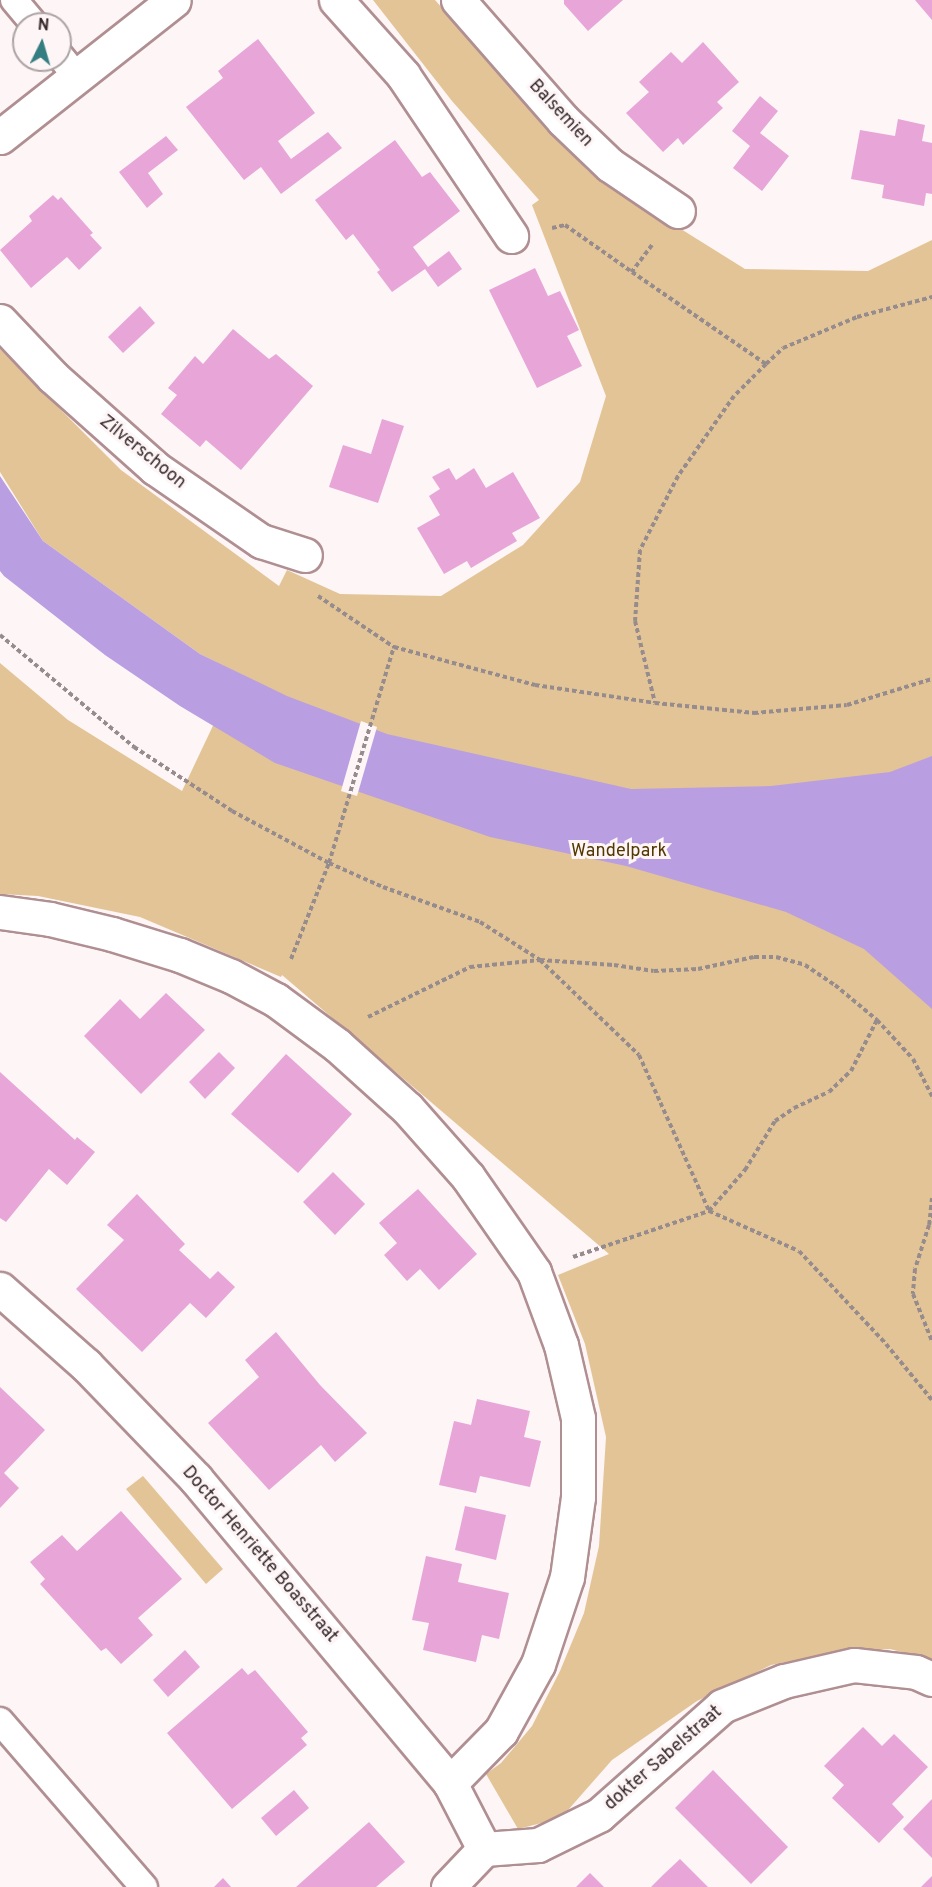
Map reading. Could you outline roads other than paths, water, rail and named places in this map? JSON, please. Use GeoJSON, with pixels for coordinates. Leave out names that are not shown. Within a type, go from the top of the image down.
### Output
{"type":"FeatureCollection","features":[{"type":"Feature","properties":{"kind":"street"},"geometry":{"type":"LineString","coordinates":[[72,65],[174,0]]}},
{"type":"Feature","properties":{"kind":"street"},"geometry":{"type":"LineString","coordinates":[[336,0],[403,75],[511,236]]}},
{"type":"Feature","properties":{"kind":"street","name":"Balsemien"},"geometry":{"type":"LineString","coordinates":[[458,0],[563,120],[610,165],[678,211]]}},
{"type":"Feature","properties":{"kind":"street"},"geometry":{"type":"LineString","coordinates":[[0,137],[64,72]]}},
{"type":"Feature","properties":{"kind":"street","name":"Zilverschoon"},"geometry":{"type":"LineString","coordinates":[[0,321],[53,377],[155,468],[261,541],[305,555]]}},
{"type":"Feature","properties":{"kind":"street"},"geometry":{"type":"LineString","coordinates":[[0,912],[50,919],[112,934],[211,968],[276,1000],[338,1045],[407,1108],[468,1177],[534,1272],[561,1345],[578,1418],[578,1497],[567,1577],[538,1664],[501,1731],[450,1783]]}},
{"type":"Feature","properties":{"kind":"street","name":"Doctor Henriette Boasstraat"},"geometry":{"type":"LineString","coordinates":[[0,1288],[86,1365],[196,1479],[450,1783],[484,1849]]}},
{"type":"Feature","properties":{"kind":"street","name":"dokter Sabelstraat"},"geometry":{"type":"LineString","coordinates":[[484,1849],[538,1845],[599,1815],[722,1706],[784,1681],[854,1665],[916,1672],[932,1679]]}},
{"type":"Feature","properties":{"kind":"street"},"geometry":{"type":"LineString","coordinates":[[448,1887],[484,1849]]}},
{"type":"Feature","properties":{"kind":"lane"},"geometry":{"type":"LineString","coordinates":[[14,0],[24,12]]}},
{"type":"Feature","properties":{"kind":"lane"},"geometry":{"type":"LineString","coordinates":[[0,1721],[144,1887]]}},
{"type":"Feature","properties":{"kind":"park label","name":"Wandelpark"},"geometry":{"type":"Point","coordinates":[619,852]}}]}
